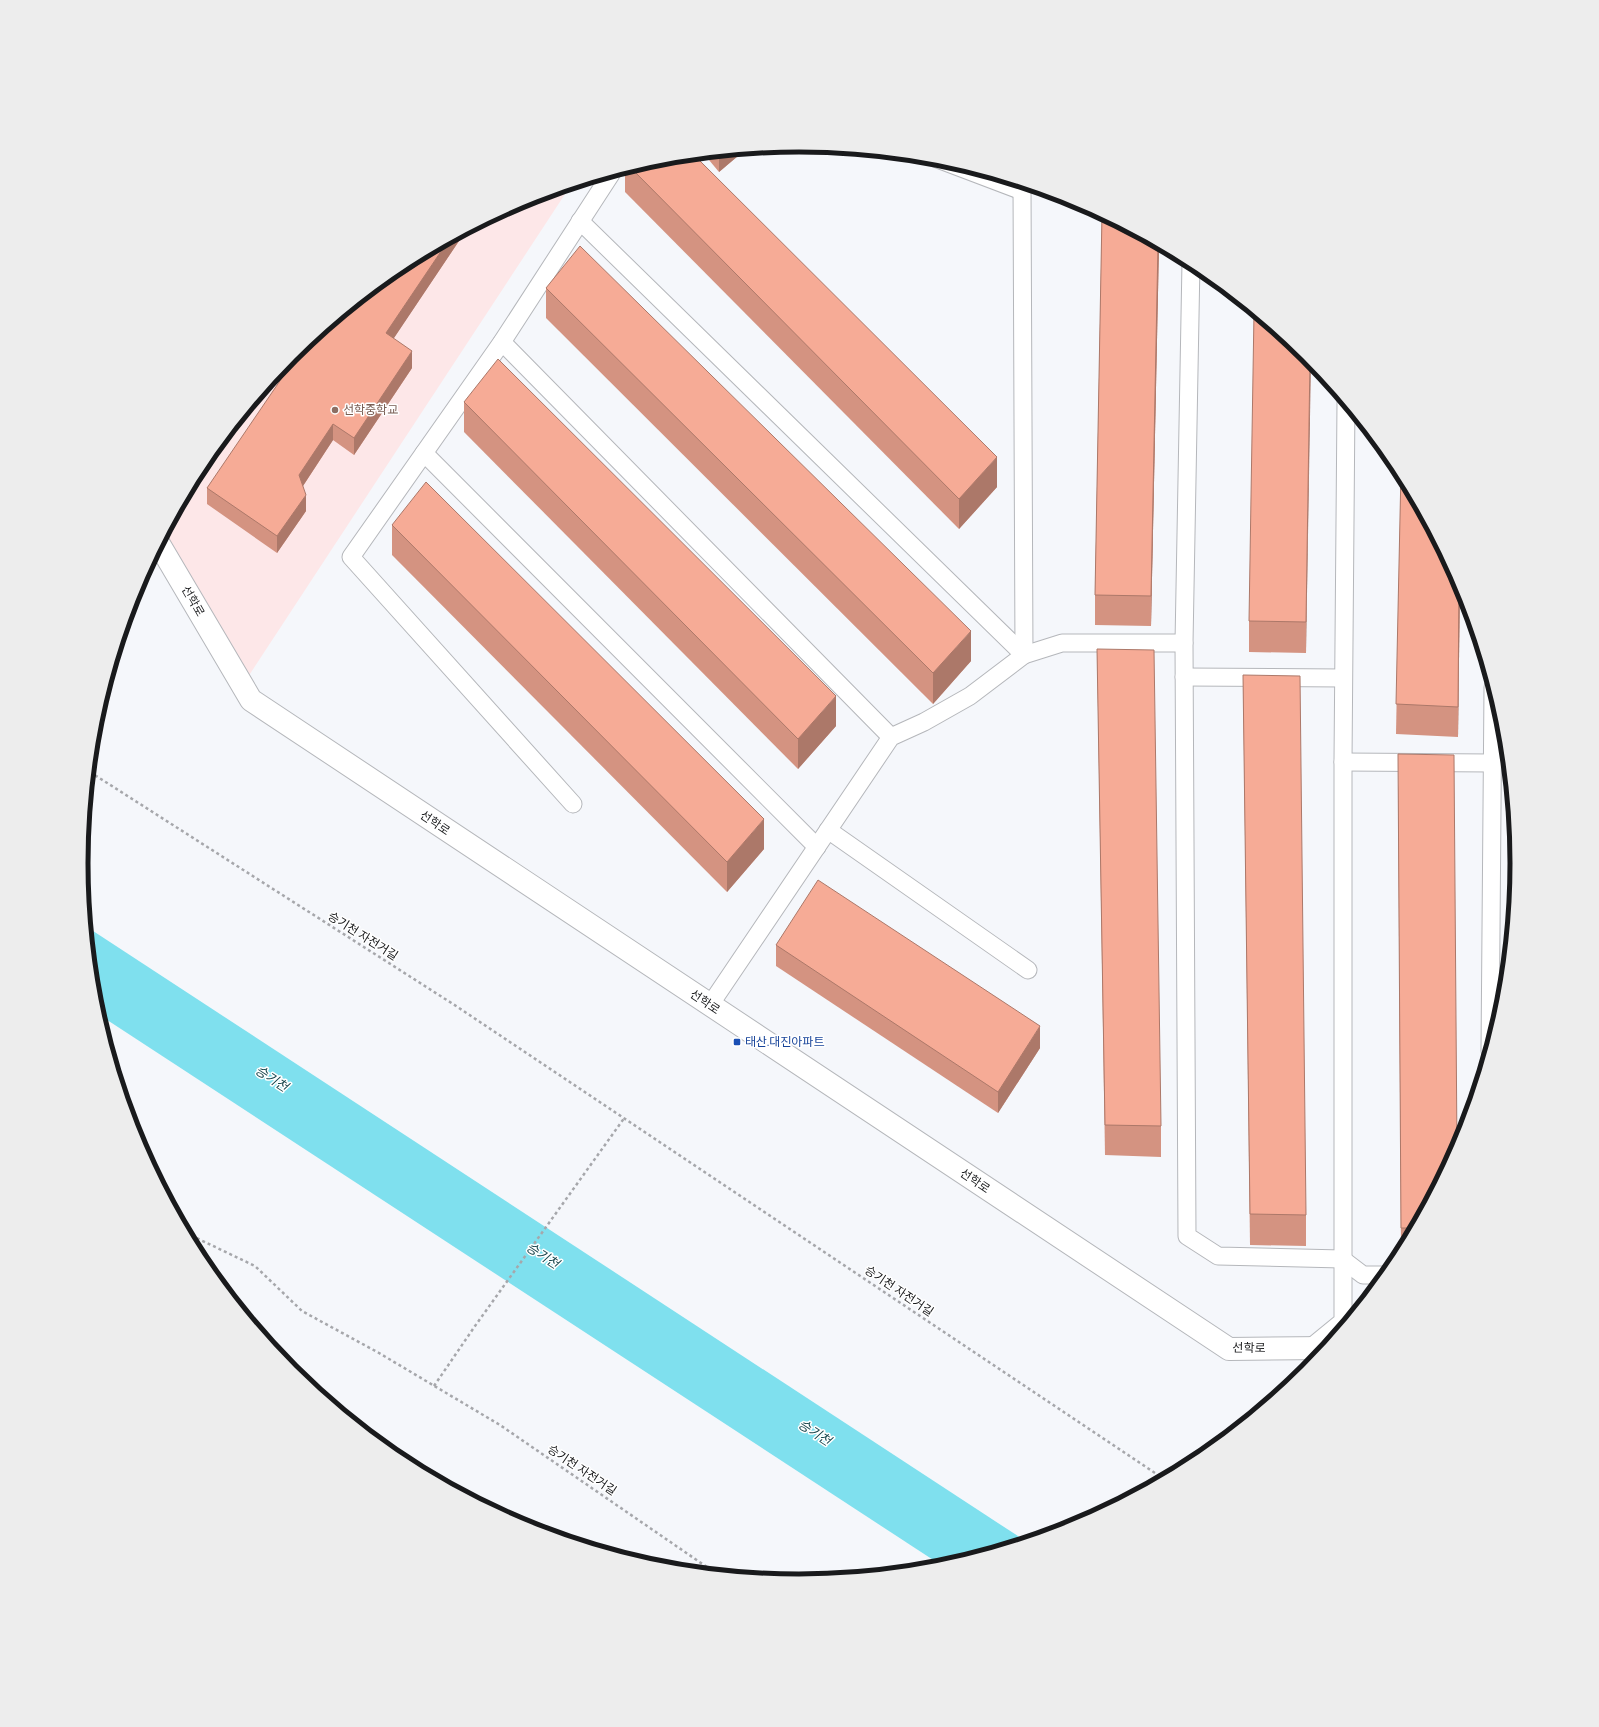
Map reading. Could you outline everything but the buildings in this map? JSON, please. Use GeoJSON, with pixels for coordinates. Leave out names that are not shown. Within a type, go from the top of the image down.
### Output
{"type":"FeatureCollection","features":[{"type":"Feature","properties":{"kind":"street","name":"선학로"},"geometry":{"type":"LineString","coordinates":[[161,548],[251,700],[1228,1349],[1319,1348]]}},
{"type":"Feature","properties":{"kind":"lane"},"geometry":{"type":"LineString","coordinates":[[573,804],[351,557],[502,342],[608,178]]}},
{"type":"Feature","properties":{"kind":"lane"},"geometry":{"type":"LineString","coordinates":[[1022,188],[1024,655]]}},
{"type":"Feature","properties":{"kind":"lane"},"geometry":{"type":"LineString","coordinates":[[580,221],[1024,655]]}},
{"type":"Feature","properties":{"kind":"lane"},"geometry":{"type":"LineString","coordinates":[[1191,269],[1184,643],[1187,1236],[1218,1256],[1342,1259],[1363,1275],[1380,1275]]}},
{"type":"Feature","properties":{"kind":"lane"},"geometry":{"type":"LineString","coordinates":[[502,342],[891,737]]}},
{"type":"Feature","properties":{"kind":"lane"},"geometry":{"type":"LineString","coordinates":[[1319,1348],[1344,1321],[1342,1259],[1343,762],[1346,408]]}},
{"type":"Feature","properties":{"kind":"lane"},"geometry":{"type":"LineString","coordinates":[[424,453],[817,847]]}},
{"type":"Feature","properties":{"kind":"lane"},"geometry":{"type":"LineString","coordinates":[[710,1005],[891,737],[924,722],[970,696],[1024,655],[1062,643],[1184,643]]}},
{"type":"Feature","properties":{"kind":"lane"},"geometry":{"type":"LineString","coordinates":[[1184,677],[1344,678]]}},
{"type":"Feature","properties":{"kind":"lane"},"geometry":{"type":"LineString","coordinates":[[1490,1034],[1493,705]]}},
{"type":"Feature","properties":{"kind":"lane"},"geometry":{"type":"LineString","coordinates":[[1343,762],[1492,763]]}},
{"type":"Feature","properties":{"kind":"lane"},"geometry":{"type":"LineString","coordinates":[[828,830],[1028,970]]}},
{"type":"Feature","properties":{"kind":"path","name":"승기천 자전거길"},"geometry":{"type":"LineString","coordinates":[[94,774],[454,1004],[1160,1477]]}},
{"type":"Feature","properties":{"kind":"path"},"geometry":{"type":"LineString","coordinates":[[434,1386],[475,1326],[625,1117]]}},
{"type":"Feature","properties":{"kind":"path","name":"승기천 자전거길"},"geometry":{"type":"LineString","coordinates":[[194,1237],[255,1266],[302,1311],[500,1425],[710,1569]]}},
{"type":"Feature","properties":{"kind":"shaded area","name":"선학중학교"},"geometry":{"type":"Polygon","coordinates":[[[567,192],[242,686],[161,548],[183,508],[208,468],[235,430],[296,360],[366,299],[404,272],[444,247],[485,225],[527,206],[567,192]]]}},
{"type":"Feature","properties":{"kind":"water","name":"승기천"},"geometry":{"type":"Polygon","coordinates":[[[92,930],[1022,1539],[984,1551],[935,1561],[106,1019],[94,956],[92,930]]]}},
{"type":"Feature","properties":{"kind":"place","name":"선학중학교"},"geometry":{"type":"Point","coordinates":[335,410]}},
{"type":"Feature","properties":{"kind":"place","name":"태산.대진아파트"},"geometry":{"type":"Point","coordinates":[737,1042]}}]}
